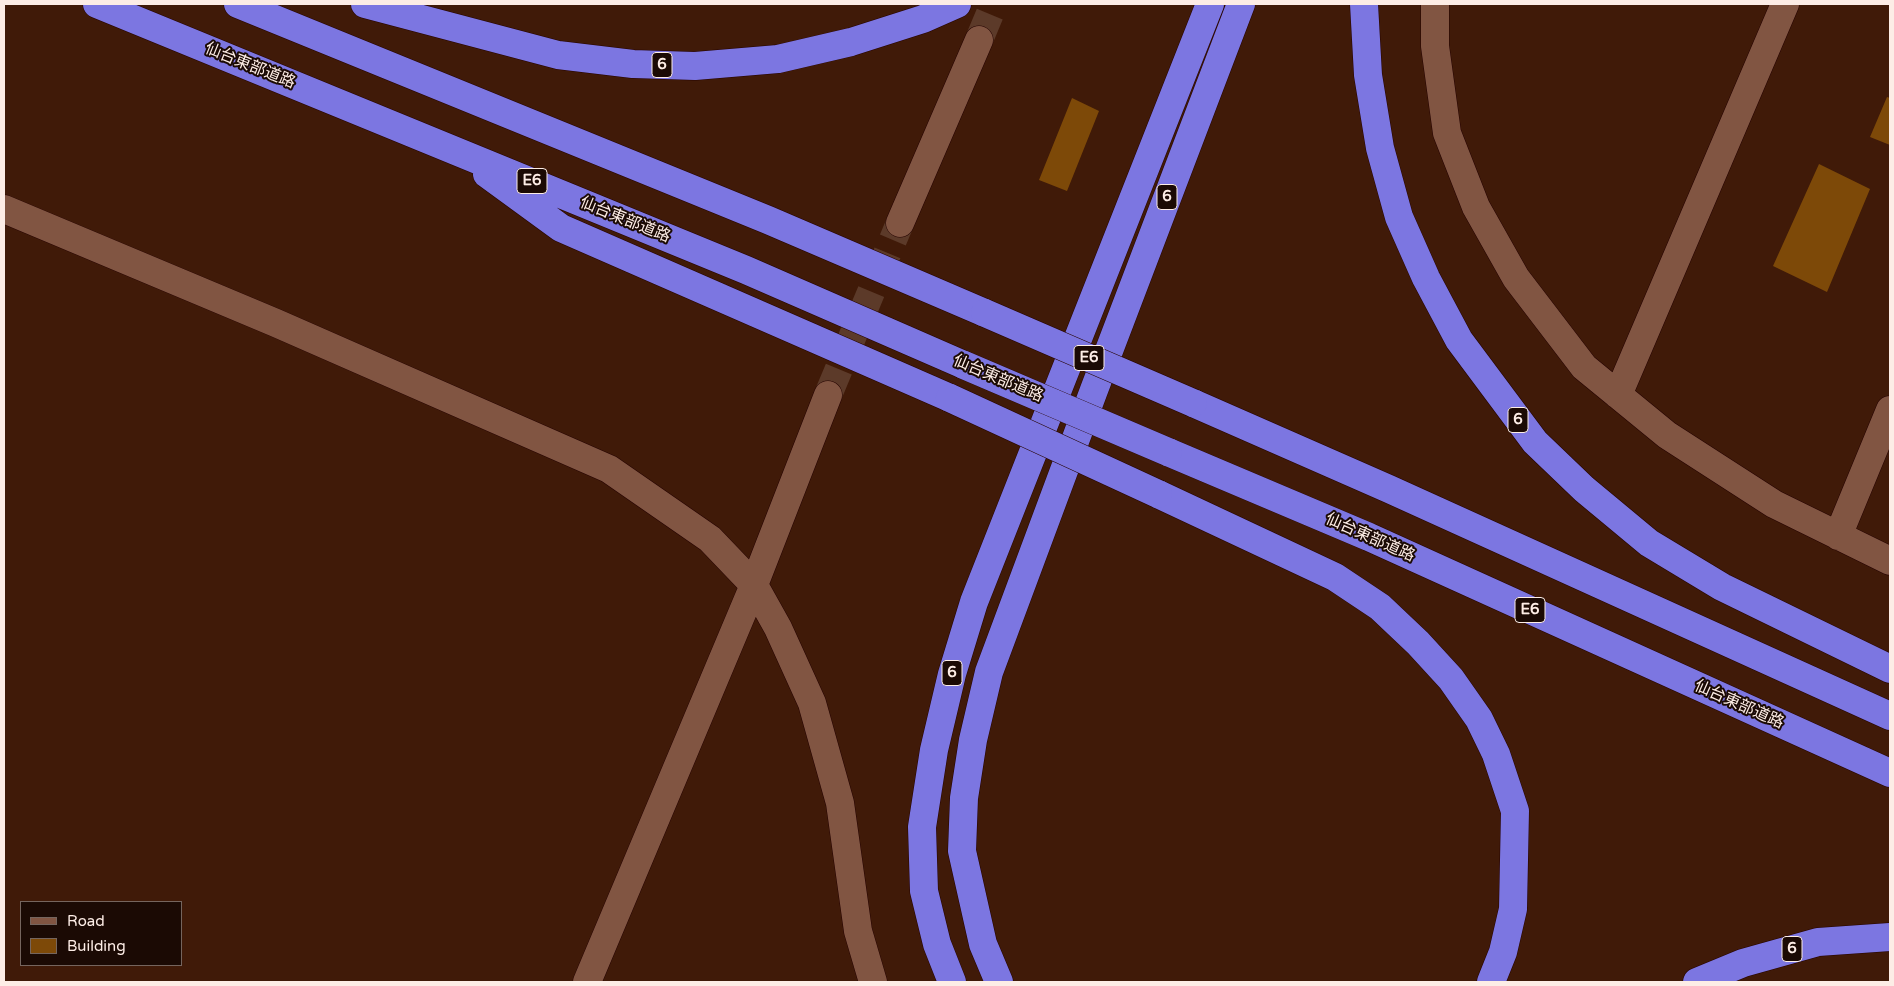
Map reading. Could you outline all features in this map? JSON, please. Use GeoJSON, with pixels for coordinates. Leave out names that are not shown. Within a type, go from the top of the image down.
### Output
{"type":"FeatureCollection","features":[{"type":"Feature","properties":{"kind":"highway","name":"仙台東部道路"},"geometry":{"type":"LineString","coordinates":[[97,4],[450,147],[746,270],[1369,537],[1890,774]]}},
{"type":"Feature","properties":{"kind":"highway","name":"E6"},"geometry":{"type":"LineString","coordinates":[[238,4],[768,220],[985,313],[1389,489],[1890,716]]}},
{"type":"Feature","properties":{"kind":"highway","name":"6"},"geometry":{"type":"LineString","coordinates":[[365,4],[558,55],[633,64],[695,66],[778,58],[851,42],[923,19],[957,4]]}},
{"type":"Feature","properties":{"kind":"highway","name":"6"},"geometry":{"type":"LineString","coordinates":[[952,982],[937,944],[924,891],[922,827],[934,750],[952,674],[974,602],[1210,4]]}},
{"type":"Feature","properties":{"kind":"highway","name":"6"},"geometry":{"type":"LineString","coordinates":[[999,982],[983,944],[962,851],[964,798],[973,740],[989,672],[1241,4]]}},
{"type":"Feature","properties":{"kind":"highway","name":"6"},"geometry":{"type":"LineString","coordinates":[[1364,4],[1368,75],[1380,148],[1399,217],[1426,278],[1459,340],[1535,442],[1584,488],[1649,543],[1722,587],[1890,669]]}},
{"type":"Feature","properties":{"kind":"highway"},"geometry":{"type":"LineString","coordinates":[[450,147],[561,228],[950,398],[1158,494],[1335,577],[1380,607],[1418,643],[1451,679],[1478,718],[1496,754],[1515,811],[1513,910],[1503,952],[1491,982]]}},
{"type":"Feature","properties":{"kind":"highway","name":"6"},"geometry":{"type":"LineString","coordinates":[[1697,982],[1744,963],[1818,942],[1890,937]]}},
{"type":"Feature","properties":{"kind":"street"},"geometry":{"type":"LineString","coordinates":[[1436,4],[1435,46],[1447,133],[1476,207],[1516,278],[1584,367],[1668,435],[1774,504],[1890,561]]}},
{"type":"Feature","properties":{"kind":"street"},"geometry":{"type":"LineString","coordinates":[[1618,395],[1784,4]]}},
{"type":"Feature","properties":{"kind":"street"},"geometry":{"type":"LineString","coordinates":[[900,223],[979,40]]}},
{"type":"Feature","properties":{"kind":"street"},"geometry":{"type":"LineString","coordinates":[[4,209],[276,323],[609,469],[710,539],[754,585],[778,628],[812,703],[840,803],[858,931],[873,982]]}},
{"type":"Feature","properties":{"kind":"street"},"geometry":{"type":"LineString","coordinates":[[587,982],[754,585],[828,395]]}},
{"type":"Feature","properties":{"kind":"street"},"geometry":{"type":"LineString","coordinates":[[1838,536],[1890,410]]}},
{"type":"Feature","properties":{"kind":"building"},"geometry":{"type":"Polygon","coordinates":[[[1887,97],[1890,98],[1890,145],[1870,137],[1887,97]]]}},
{"type":"Feature","properties":{"kind":"building"},"geometry":{"type":"Polygon","coordinates":[[[1072,98],[1099,111],[1067,191],[1039,180],[1072,98]]]}},
{"type":"Feature","properties":{"kind":"building"},"geometry":{"type":"Polygon","coordinates":[[[1819,164],[1870,189],[1827,292],[1773,266],[1819,164]]]}},
{"type":"Feature","properties":{"kind":"tunnel"},"geometry":{"type":"LineString","coordinates":[[979,40],[994,4]]}},
{"type":"Feature","properties":{"kind":"tunnel"},"geometry":{"type":"LineString","coordinates":[[828,395],[900,223]]}}]}
